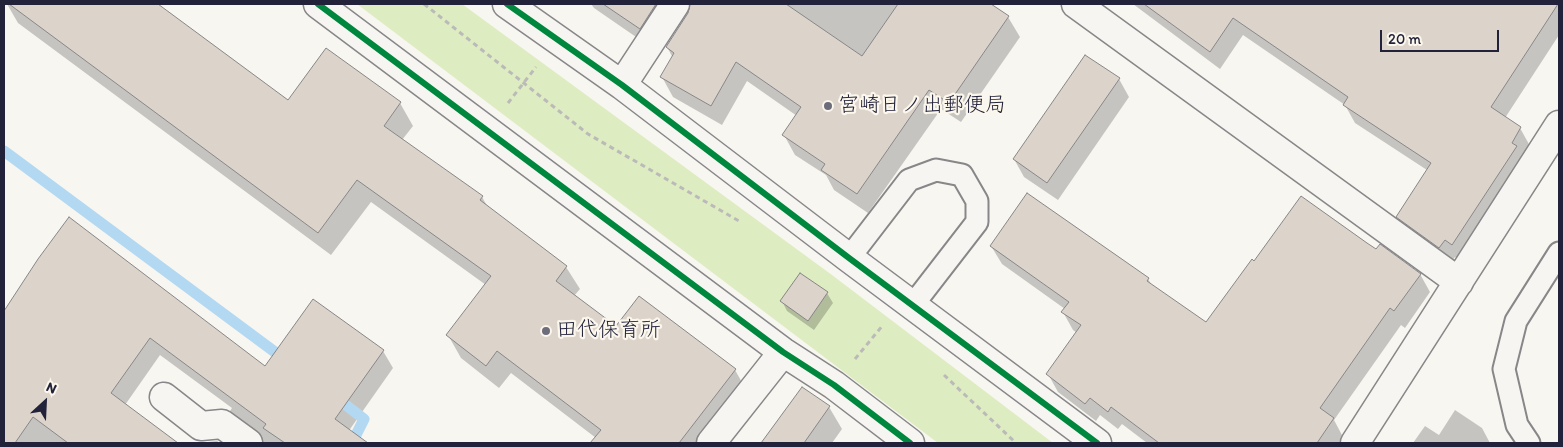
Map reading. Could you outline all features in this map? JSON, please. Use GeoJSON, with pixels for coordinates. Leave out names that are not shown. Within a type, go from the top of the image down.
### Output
{"type":"FeatureCollection","features":[{"type":"Feature","properties":{"kind":"street"},"geometry":{"type":"LineString","coordinates":[[318,4],[783,352],[834,385],[910,443]]}},
{"type":"Feature","properties":{"kind":"street"},"geometry":{"type":"LineString","coordinates":[[507,4],[555,40],[622,85],[912,306],[1097,443]]}},
{"type":"Feature","properties":{"kind":"street"},"geometry":{"type":"LineString","coordinates":[[622,85],[675,4]]}},
{"type":"Feature","properties":{"kind":"street"},"geometry":{"type":"LineString","coordinates":[[1076,4],[1458,282]]}},
{"type":"Feature","properties":{"kind":"street"},"geometry":{"type":"LineString","coordinates":[[1355,443],[1559,125]]}},
{"type":"Feature","properties":{"kind":"street"},"geometry":{"type":"LineString","coordinates":[[711,443],[783,352]]}},
{"type":"Feature","properties":{"kind":"street"},"geometry":{"type":"LineString","coordinates":[[164,397],[201,426],[222,424],[248,443]]}},
{"type":"Feature","properties":{"kind":"lane"},"geometry":{"type":"LineString","coordinates":[[849,258],[909,180],[936,170],[962,176],[977,200],[977,222],[912,306]]}},
{"type":"Feature","properties":{"kind":"lane"},"geometry":{"type":"LineString","coordinates":[[1529,443],[1517,425],[1504,369],[1516,321],[1559,253]]}},
{"type":"Feature","properties":{"kind":"path"},"geometry":{"type":"LineString","coordinates":[[424,4],[522,84],[588,134],[746,225]]}},
{"type":"Feature","properties":{"kind":"path"},"geometry":{"type":"LineString","coordinates":[[487,131],[555,40]]}},
{"type":"Feature","properties":{"kind":"path"},"geometry":{"type":"LineString","coordinates":[[877,318],[892,330]]}},
{"type":"Feature","properties":{"kind":"path"},"geometry":{"type":"LineString","coordinates":[[834,385],[884,324]]}},
{"type":"Feature","properties":{"kind":"path"},"geometry":{"type":"LineString","coordinates":[[936,369],[1016,443]]}},
{"type":"Feature","properties":{"kind":"green space"},"geometry":{"type":"Polygon","coordinates":[[[357,4],[462,4],[832,275],[1053,443],[938,443],[357,4]]]}},
{"type":"Feature","properties":{"kind":"building"},"geometry":{"type":"Polygon","coordinates":[[[9,4],[158,4],[288,100],[326,48],[401,102],[384,126],[483,196],[480,200],[567,266],[556,281],[616,326],[639,296],[736,369],[679,443],[590,443],[601,430],[497,351],[486,366],[446,335],[491,276],[357,180],[318,233],[9,4]]]}},
{"type":"Feature","properties":{"kind":"building"},"geometry":{"type":"Polygon","coordinates":[[[603,4],[656,4],[640,29],[603,4]]]}},
{"type":"Feature","properties":{"kind":"building"},"geometry":{"type":"Polygon","coordinates":[[[690,4],[786,4],[862,56],[898,4],[991,4],[1009,16],[949,103],[929,90],[857,194],[821,170],[825,164],[782,135],[801,107],[736,62],[711,106],[660,77],[674,53],[666,47],[688,13],[690,4]]]}},
{"type":"Feature","properties":{"kind":"building"},"geometry":{"type":"Polygon","coordinates":[[[1144,4],[1558,4],[1491,107],[1521,127],[1512,143],[1517,146],[1452,245],[1445,240],[1439,248],[1396,217],[1431,163],[1343,105],[1348,97],[1233,18],[1210,52],[1144,4]]]}},
{"type":"Feature","properties":{"kind":"building"},"geometry":{"type":"Polygon","coordinates":[[[1085,55],[1120,78],[1047,183],[1013,159],[1085,55]]]}},
{"type":"Feature","properties":{"kind":"building"},"geometry":{"type":"Polygon","coordinates":[[[1027,193],[1149,278],[1147,281],[1206,322],[1252,259],[1254,261],[1301,196],[1376,249],[1380,244],[1421,274],[1394,311],[1390,308],[1320,408],[1334,418],[1317,443],[1159,443],[1111,407],[1108,412],[1090,398],[1085,404],[1046,374],[1081,325],[1061,312],[1069,302],[990,246],[1027,193]]]}},
{"type":"Feature","properties":{"kind":"building"},"geometry":{"type":"Polygon","coordinates":[[[69,217],[265,366],[313,299],[384,350],[335,419],[368,443],[285,443],[263,428],[266,424],[150,338],[111,393],[178,443],[68,443],[33,417],[15,443],[4,443],[4,311],[38,259],[69,217]]]}},
{"type":"Feature","properties":{"kind":"building"},"geometry":{"type":"Polygon","coordinates":[[[800,273],[828,292],[808,321],[780,301],[800,273]]]}},
{"type":"Feature","properties":{"kind":"building"},"geometry":{"type":"Polygon","coordinates":[[[802,387],[830,406],[804,443],[761,443],[802,387]]]}},
{"type":"Feature","properties":{"kind":"waterway"},"geometry":{"type":"LineString","coordinates":[[4,151],[287,361]]}},
{"type":"Feature","properties":{"kind":"waterway"},"geometry":{"type":"LineString","coordinates":[[334,396],[364,419],[352,443]]}},
{"type":"Feature","properties":{"kind":"cycle path"},"geometry":{"type":"LineString","coordinates":[[318,4],[783,352],[834,385],[910,443]]}},
{"type":"Feature","properties":{"kind":"cycle path"},"geometry":{"type":"LineString","coordinates":[[507,4],[622,85],[849,258],[1097,443]]}},
{"type":"Feature","properties":{"kind":"place","name":"宮崎日ノ出郵便局"},"geometry":{"type":"Point","coordinates":[828,106]}},
{"type":"Feature","properties":{"kind":"place","name":"田代保育所"},"geometry":{"type":"Point","coordinates":[546,331]}}]}
